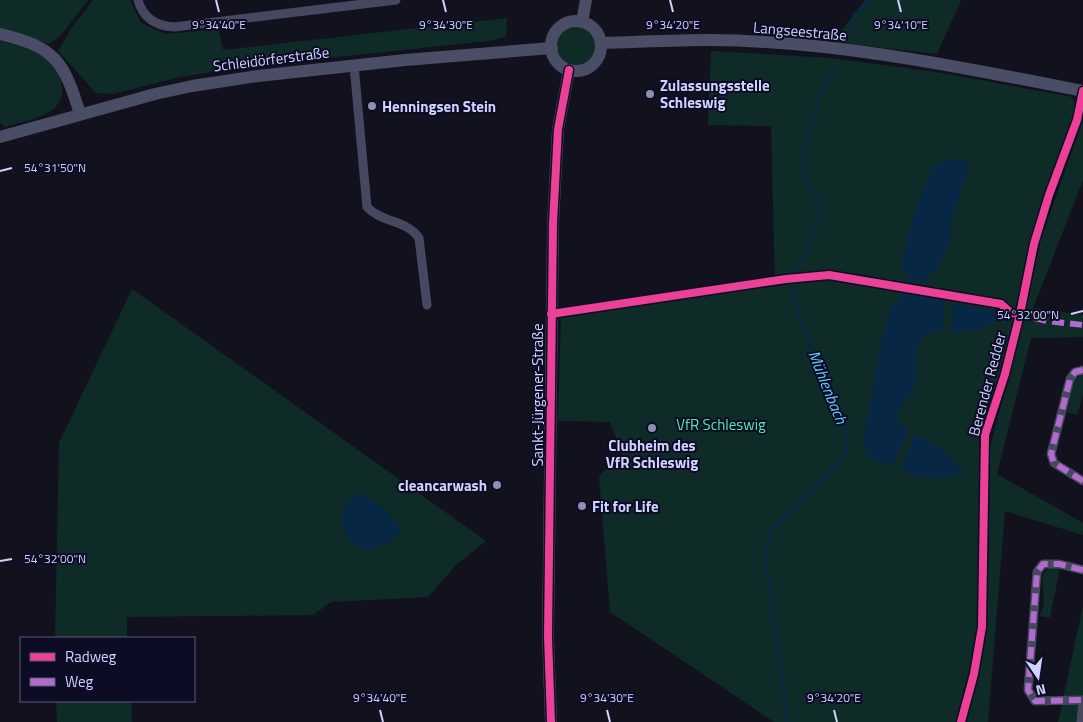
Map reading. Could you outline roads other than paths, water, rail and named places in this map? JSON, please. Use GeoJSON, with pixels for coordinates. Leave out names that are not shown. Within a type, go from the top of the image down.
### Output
{"type":"FeatureCollection","features":[{"type":"Feature","properties":{"kind":"street"},"geometry":{"type":"LineString","coordinates":[[138,0],[150,20],[162,26],[174,28],[364,1],[396,0]]}},
{"type":"Feature","properties":{"kind":"street"},"geometry":{"type":"LineString","coordinates":[[582,22],[586,0]]}},
{"type":"Feature","properties":{"kind":"street"},"geometry":{"type":"LineString","coordinates":[[573,21],[582,22],[594,29],[601,43],[601,51],[592,65],[578,71],[569,70],[557,61],[552,48],[552,40],[560,28],[573,21]]}},
{"type":"Feature","properties":{"kind":"street"},"geometry":{"type":"LineString","coordinates":[[0,34],[34,44],[51,54],[68,75],[80,114]]}},
{"type":"Feature","properties":{"kind":"street","name":"Langseestraße"},"geometry":{"type":"LineString","coordinates":[[601,43],[712,40],[828,49],[944,64],[1083,91]]}},
{"type":"Feature","properties":{"kind":"street","name":"Schleidörferstraße"},"geometry":{"type":"LineString","coordinates":[[0,137],[155,94],[192,86],[354,65],[472,53],[552,48]]}},
{"type":"Feature","properties":{"kind":"street"},"geometry":{"type":"LineString","coordinates":[[354,65],[367,208],[373,214],[413,229],[419,238],[427,305]]}},
{"type":"Feature","properties":{"kind":"street","name":"Sankt-Jürgener-Straße"},"geometry":{"type":"LineString","coordinates":[[551,722],[548,627],[553,223],[559,120],[569,70]]}},
{"type":"Feature","properties":{"kind":"street","name":"Berender Redder"},"geometry":{"type":"LineString","coordinates":[[962,722],[974,674],[982,627],[985,435],[1005,374],[1020,314],[1034,244],[1049,195],[1077,120],[1083,91]]}},
{"type":"Feature","properties":{"kind":"street"},"geometry":{"type":"LineString","coordinates":[[1083,370],[1075,372],[1070,379],[1051,454],[1054,463],[1083,481]]}},
{"type":"Feature","properties":{"kind":"street"},"geometry":{"type":"LineString","coordinates":[[1081,722],[1083,700],[1035,701],[1028,690],[1037,572],[1043,564],[1051,563],[1083,570]]}},
{"type":"Feature","properties":{"kind":"water"},"geometry":{"type":"Polygon","coordinates":[[[945,161],[966,161],[968,171],[952,218],[949,246],[939,266],[924,282],[908,281],[906,271],[900,269],[915,211],[933,166],[945,161]]]}},
{"type":"Feature","properties":{"kind":"water"},"geometry":{"type":"Polygon","coordinates":[[[901,294],[945,300],[942,330],[923,338],[918,344],[915,385],[898,413],[901,424],[908,430],[893,464],[876,462],[868,457],[863,442],[882,337],[892,304],[899,303],[901,294]]]}},
{"type":"Feature","properties":{"kind":"water"},"geometry":{"type":"Polygon","coordinates":[[[953,304],[987,310],[998,314],[999,318],[982,328],[951,334],[953,304]]]}},
{"type":"Feature","properties":{"kind":"water"},"geometry":{"type":"Polygon","coordinates":[[[915,434],[940,448],[963,472],[962,475],[930,478],[907,473],[900,469],[915,434]]]}},
{"type":"Feature","properties":{"kind":"water"},"geometry":{"type":"Polygon","coordinates":[[[361,494],[385,509],[398,525],[400,531],[392,540],[368,551],[348,538],[341,514],[352,497],[361,494]]]}},
{"type":"Feature","properties":{"kind":"waterway","name":"Mühlenbach"},"geometry":{"type":"LineString","coordinates":[[852,28],[854,15],[870,0]]}},
{"type":"Feature","properties":{"kind":"waterway","name":"Mühlenbach"},"geometry":{"type":"LineString","coordinates":[[788,722],[765,557],[771,531],[823,480],[844,455],[847,432],[819,371],[791,284],[820,217],[819,203],[804,174],[802,155],[822,91],[836,69]]}},
{"type":"Feature","properties":{"kind":"place","name":"Zulassungsstelle Schleswig"},"geometry":{"type":"Point","coordinates":[650,94]}},
{"type":"Feature","properties":{"kind":"place","name":"Henningsen Stein"},"geometry":{"type":"Point","coordinates":[372,106]}},
{"type":"Feature","properties":{"kind":"place","name":"Clubheim des VfR Schleswig"},"geometry":{"type":"Point","coordinates":[652,428]}},
{"type":"Feature","properties":{"kind":"place","name":"cleancarwash"},"geometry":{"type":"Point","coordinates":[497,485]}},
{"type":"Feature","properties":{"kind":"place","name":"Fit for Life"},"geometry":{"type":"Point","coordinates":[582,506]}},
{"type":"Feature","properties":{"kind":"park label","name":"VfR Schleswig"},"geometry":{"type":"Point","coordinates":[721,424]}}]}
